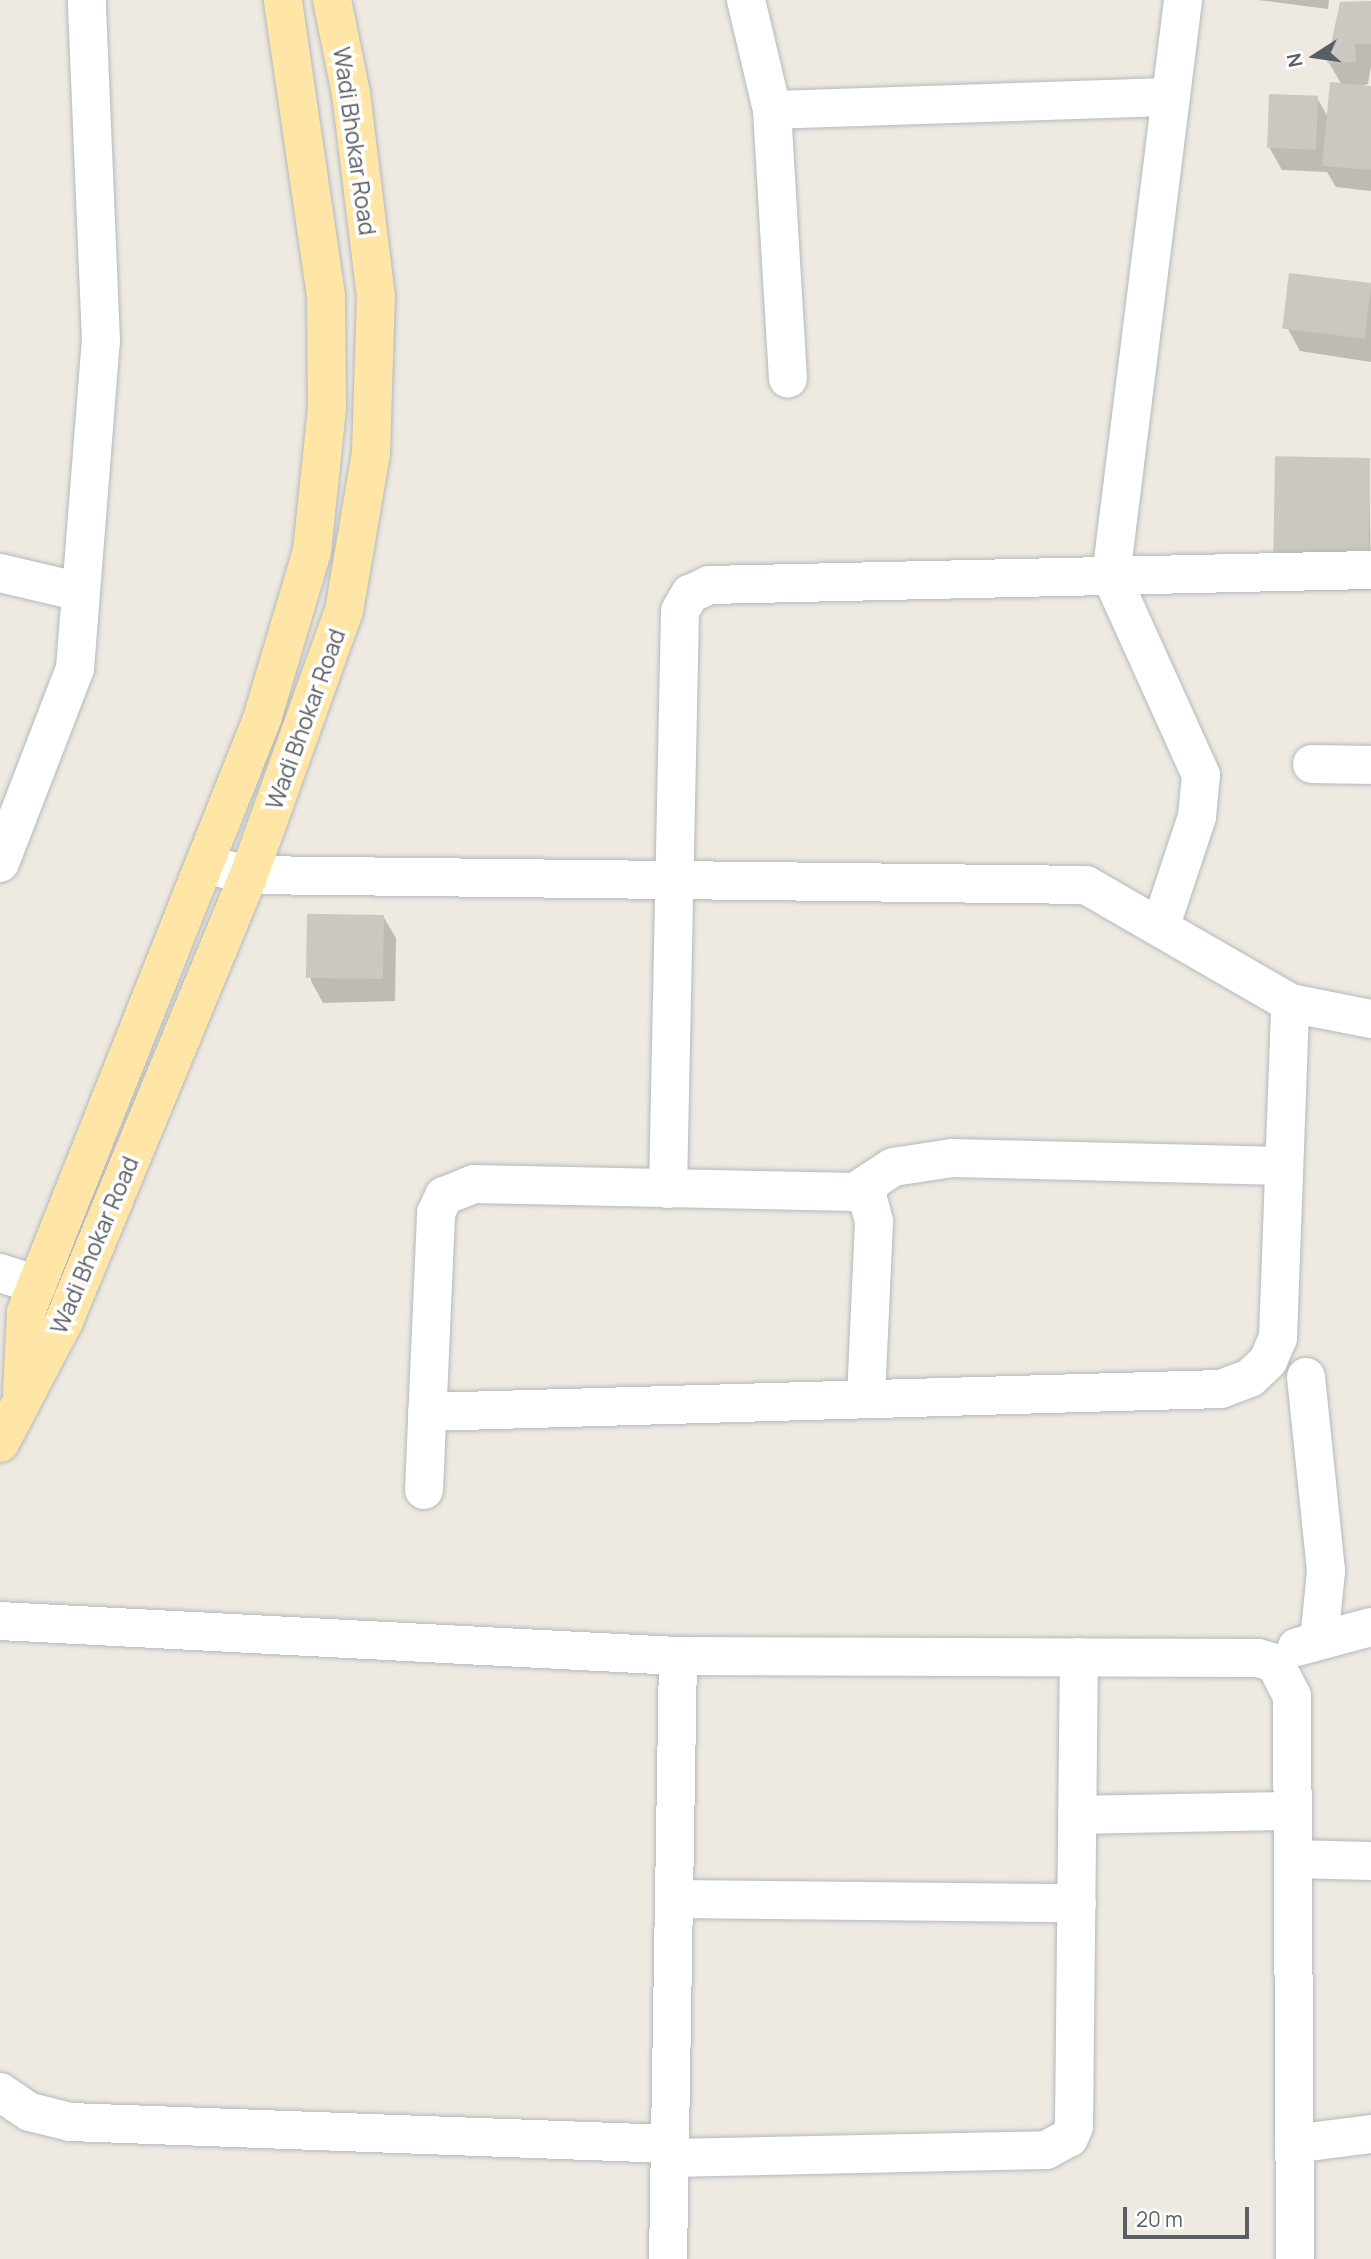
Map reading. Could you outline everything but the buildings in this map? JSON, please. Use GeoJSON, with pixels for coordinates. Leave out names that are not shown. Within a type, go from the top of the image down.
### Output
{"type":"FeatureCollection","features":[{"type":"Feature","properties":{"kind":"main road","name":"Wadi Bhokar Road"},"geometry":{"type":"LineString","coordinates":[[22,1392],[20,1332],[265,710],[312,551],[327,408],[326,296],[283,0]]}},
{"type":"Feature","properties":{"kind":"main road","name":"Wadi Bhokar Road"},"geometry":{"type":"LineString","coordinates":[[0,1443],[22,1392],[64,1321],[248,875],[344,611],[371,453],[376,297],[351,94],[332,0]]}},
{"type":"Feature","properties":{"kind":"street"},"geometry":{"type":"LineString","coordinates":[[0,863],[71,681],[81,592],[101,341],[87,0]]}},
{"type":"Feature","properties":{"kind":"street"},"geometry":{"type":"LineString","coordinates":[[746,0],[772,110],[788,379]]}},
{"type":"Feature","properties":{"kind":"street"},"geometry":{"type":"LineString","coordinates":[[1161,925],[1197,817],[1202,775],[1111,576],[1183,0]]}},
{"type":"Feature","properties":{"kind":"street"},"geometry":{"type":"LineString","coordinates":[[772,110],[1171,97]]}},
{"type":"Feature","properties":{"kind":"street"},"geometry":{"type":"LineString","coordinates":[[668,1189],[680,611],[690,593],[709,585],[1371,570]]}},
{"type":"Feature","properties":{"kind":"street"},"geometry":{"type":"LineString","coordinates":[[0,573],[81,592]]}},
{"type":"Feature","properties":{"kind":"street"},"geometry":{"type":"LineString","coordinates":[[1312,764],[1371,765]]}},
{"type":"Feature","properties":{"kind":"street"},"geometry":{"type":"LineString","coordinates":[[205,864],[248,875],[1086,884],[1161,925],[1290,1003],[1371,1019]]}},
{"type":"Feature","properties":{"kind":"street"},"geometry":{"type":"LineString","coordinates":[[427,1412],[1221,1389],[1250,1378],[1268,1361],[1278,1338],[1290,1003]]}},
{"type":"Feature","properties":{"kind":"street"},"geometry":{"type":"LineString","coordinates":[[855,1192],[893,1167],[952,1158],[1284,1166]]}},
{"type":"Feature","properties":{"kind":"street"},"geometry":{"type":"LineString","coordinates":[[424,1490],[436,1213],[444,1196],[474,1184],[855,1192],[868,1199],[874,1223],[866,1399]]}},
{"type":"Feature","properties":{"kind":"street"},"geometry":{"type":"LineString","coordinates":[[0,1273],[37,1285]]}},
{"type":"Feature","properties":{"kind":"street"},"geometry":{"type":"LineString","coordinates":[[1306,1377],[1326,1571],[1319,1641]]}},
{"type":"Feature","properties":{"kind":"street"},"geometry":{"type":"LineString","coordinates":[[0,1621],[678,1656],[1258,1658],[1371,1626]]}},
{"type":"Feature","properties":{"kind":"street"},"geometry":{"type":"LineString","coordinates":[[668,2259],[678,1656]]}},
{"type":"Feature","properties":{"kind":"street"},"geometry":{"type":"LineString","coordinates":[[0,2092],[30,2112],[70,2122],[670,2151],[1058,2148],[1074,2126],[1079,1657]]}},
{"type":"Feature","properties":{"kind":"street"},"geometry":{"type":"LineString","coordinates":[[1258,1658],[1275,1663],[1292,1696],[1295,2259]]}},
{"type":"Feature","properties":{"kind":"street"},"geometry":{"type":"LineString","coordinates":[[1077,1815],[1293,1811]]}},
{"type":"Feature","properties":{"kind":"street"},"geometry":{"type":"LineString","coordinates":[[1293,1859],[1371,1861]]}},
{"type":"Feature","properties":{"kind":"street"},"geometry":{"type":"LineString","coordinates":[[674,1899],[1077,1903]]}},
{"type":"Feature","properties":{"kind":"street"},"geometry":{"type":"LineString","coordinates":[[1294,2144],[1371,2134]]}}]}
